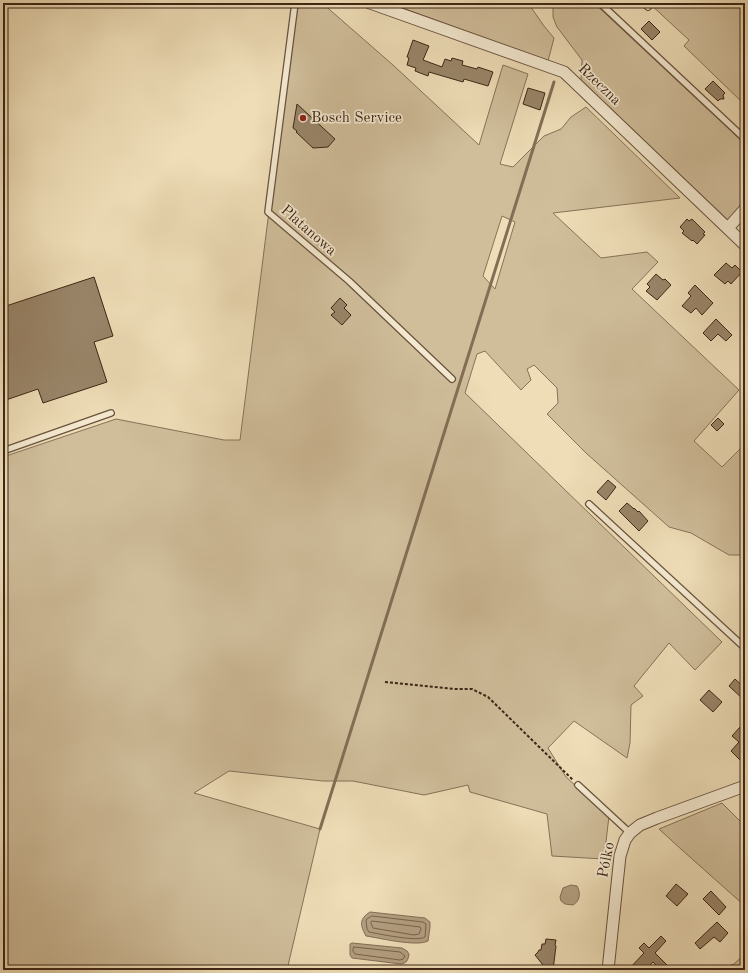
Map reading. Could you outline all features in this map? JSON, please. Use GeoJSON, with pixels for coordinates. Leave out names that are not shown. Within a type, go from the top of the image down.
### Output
{"type":"FeatureCollection","features":[{"type":"Feature","properties":{"kind":"street","name":"Rzeczna"},"geometry":{"type":"LineString","coordinates":[[370,3],[564,72],[745,245]]}},
{"type":"Feature","properties":{"kind":"street"},"geometry":{"type":"LineString","coordinates":[[728,228],[745,209]]}},
{"type":"Feature","properties":{"kind":"street","name":"Pólko"},"geometry":{"type":"LineString","coordinates":[[608,970],[620,856],[625,840],[630,832],[640,825],[657,818],[745,786]]}},
{"type":"Feature","properties":{"kind":"lane","name":"Platanowa"},"geometry":{"type":"LineString","coordinates":[[295,3],[268,212],[349,281],[452,379]]}},
{"type":"Feature","properties":{"kind":"lane"},"geometry":{"type":"LineString","coordinates":[[600,3],[745,139]]}},
{"type":"Feature","properties":{"kind":"lane"},"geometry":{"type":"LineString","coordinates":[[3,451],[111,413]]}},
{"type":"Feature","properties":{"kind":"lane"},"geometry":{"type":"LineString","coordinates":[[589,504],[745,648]]}},
{"type":"Feature","properties":{"kind":"lane"},"geometry":{"type":"LineString","coordinates":[[578,785],[630,832]]}},
{"type":"Feature","properties":{"kind":"path"},"geometry":{"type":"LineString","coordinates":[[385,682],[454,689],[472,689],[488,698],[578,785]]}},
{"type":"Feature","properties":{"kind":"shaded area"},"geometry":{"type":"Polygon","coordinates":[[[297,3],[322,3],[393,65],[479,145],[503,65],[528,74],[500,164],[513,167],[544,136],[561,129],[571,117],[586,107],[680,198],[553,213],[601,258],[647,252],[658,262],[632,289],[739,390],[694,441],[722,467],[745,444],[745,540],[743,541],[745,548],[743,555],[729,555],[691,533],[669,527],[586,453],[547,414],[558,403],[557,388],[534,365],[527,369],[531,380],[521,390],[485,351],[477,354],[465,393],[722,642],[695,670],[669,643],[634,686],[643,696],[631,705],[630,743],[627,758],[574,721],[548,748],[566,777],[609,816],[604,859],[552,856],[547,814],[470,792],[468,785],[424,795],[353,781],[323,781],[229,771],[194,793],[320,829],[287,970],[3,970],[3,457],[116,419],[224,440],[240,440],[285,85],[297,3]],[[502,216],[483,276],[495,289],[515,222],[502,216]]]}},
{"type":"Feature","properties":{"kind":"shaded area"},"geometry":{"type":"Polygon","coordinates":[[[389,3],[528,3],[554,38],[548,61],[389,3]]]}},
{"type":"Feature","properties":{"kind":"shaded area"},"geometry":{"type":"Polygon","coordinates":[[[555,3],[594,3],[745,144],[745,201],[728,220],[581,80],[582,60],[557,27],[553,17],[553,7],[555,3]]]}},
{"type":"Feature","properties":{"kind":"shaded area"},"geometry":{"type":"Polygon","coordinates":[[[649,3],[745,3],[745,105],[684,46],[689,40],[649,3]]]}},
{"type":"Feature","properties":{"kind":"shaded area"},"geometry":{"type":"Polygon","coordinates":[[[722,803],[745,826],[745,906],[659,829],[722,803]]]}},
{"type":"Feature","properties":{"kind":"shaded area"},"geometry":{"type":"Polygon","coordinates":[[[745,954],[745,970],[716,970],[734,964],[745,954]]]}},
{"type":"Feature","properties":{"kind":"water"},"geometry":{"type":"Polygon","coordinates":[[[571,885],[577,886],[579,894],[577,901],[573,905],[565,904],[561,901],[560,897],[563,888],[571,885]]]}},
{"type":"Feature","properties":{"kind":"water"},"geometry":{"type":"Polygon","coordinates":[[[370,912],[425,918],[430,922],[428,941],[422,943],[407,943],[366,936],[362,925],[362,920],[370,912]]]}},
{"type":"Feature","properties":{"kind":"water"},"geometry":{"type":"Polygon","coordinates":[[[350,944],[402,948],[409,954],[407,961],[403,964],[352,958],[350,955],[350,944]]]}},
{"type":"Feature","properties":{"kind":"building"},"geometry":{"type":"Polygon","coordinates":[[[649,21],[660,32],[652,40],[641,29],[649,21]]]}},
{"type":"Feature","properties":{"kind":"building"},"geometry":{"type":"Polygon","coordinates":[[[413,40],[429,46],[423,60],[442,67],[445,59],[451,61],[452,58],[463,61],[462,65],[477,69],[478,67],[493,72],[488,86],[464,79],[463,82],[429,72],[428,76],[415,71],[416,68],[407,65],[409,58],[407,57],[413,40]]]}},
{"type":"Feature","properties":{"kind":"building"},"geometry":{"type":"Polygon","coordinates":[[[713,81],[725,93],[723,95],[724,99],[720,99],[718,101],[705,89],[713,81]]]}},
{"type":"Feature","properties":{"kind":"building"},"geometry":{"type":"Polygon","coordinates":[[[528,88],[545,93],[540,110],[523,104],[528,88]]]}},
{"type":"Feature","properties":{"kind":"building","name":"Bosch Service"},"geometry":{"type":"Polygon","coordinates":[[[297,104],[335,139],[328,147],[313,148],[293,128],[297,104]]]}},
{"type":"Feature","properties":{"kind":"building"},"geometry":{"type":"Polygon","coordinates":[[[687,219],[689,221],[692,219],[705,232],[703,234],[705,235],[697,244],[682,233],[684,231],[680,227],[687,219]]]}},
{"type":"Feature","properties":{"kind":"building"},"geometry":{"type":"Polygon","coordinates":[[[726,263],[732,268],[735,265],[742,272],[731,284],[728,281],[725,284],[714,275],[726,263]]]}},
{"type":"Feature","properties":{"kind":"building"},"geometry":{"type":"Polygon","coordinates":[[[656,274],[663,280],[665,279],[671,285],[657,300],[646,291],[650,287],[647,284],[656,274]]]}},
{"type":"Feature","properties":{"kind":"building"},"geometry":{"type":"Polygon","coordinates":[[[94,277],[113,336],[94,342],[107,382],[43,403],[38,389],[3,401],[3,307],[94,277]]]}},
{"type":"Feature","properties":{"kind":"building"},"geometry":{"type":"Polygon","coordinates":[[[695,285],[713,303],[702,315],[696,308],[691,313],[682,306],[691,296],[688,293],[695,285]]]}},
{"type":"Feature","properties":{"kind":"building"},"geometry":{"type":"Polygon","coordinates":[[[340,298],[347,305],[344,308],[351,315],[342,325],[331,315],[335,312],[331,308],[340,298]]]}},
{"type":"Feature","properties":{"kind":"building"},"geometry":{"type":"Polygon","coordinates":[[[716,319],[732,335],[726,341],[718,334],[711,341],[703,333],[716,319]]]}},
{"type":"Feature","properties":{"kind":"building"},"geometry":{"type":"Polygon","coordinates":[[[718,418],[724,424],[717,431],[711,425],[718,418]]]}},
{"type":"Feature","properties":{"kind":"building"},"geometry":{"type":"Polygon","coordinates":[[[608,480],[616,487],[606,500],[597,492],[608,480]]]}},
{"type":"Feature","properties":{"kind":"building"},"geometry":{"type":"Polygon","coordinates":[[[627,503],[638,512],[639,511],[648,521],[639,531],[619,511],[627,503]]]}},
{"type":"Feature","properties":{"kind":"building"},"geometry":{"type":"Polygon","coordinates":[[[735,679],[745,688],[745,701],[729,686],[735,679]]]}},
{"type":"Feature","properties":{"kind":"building"},"geometry":{"type":"Polygon","coordinates":[[[709,690],[722,702],[713,712],[700,700],[709,690]]]}},
{"type":"Feature","properties":{"kind":"building"},"geometry":{"type":"Polygon","coordinates":[[[740,727],[745,732],[745,757],[741,761],[731,751],[739,742],[732,736],[740,727]]]}},
{"type":"Feature","properties":{"kind":"building"},"geometry":{"type":"Polygon","coordinates":[[[676,884],[688,894],[677,906],[666,896],[676,884]]]}},
{"type":"Feature","properties":{"kind":"building"},"geometry":{"type":"Polygon","coordinates":[[[711,891],[726,907],[719,915],[703,899],[711,891]]]}},
{"type":"Feature","properties":{"kind":"building"},"geometry":{"type":"Polygon","coordinates":[[[717,922],[728,933],[720,942],[714,937],[700,949],[695,943],[717,922]]]}},
{"type":"Feature","properties":{"kind":"building"},"geometry":{"type":"Polygon","coordinates":[[[661,936],[666,941],[655,953],[672,970],[661,970],[653,962],[645,970],[628,970],[644,953],[639,948],[644,943],[649,948],[661,936]]]}},
{"type":"Feature","properties":{"kind":"building"},"geometry":{"type":"Polygon","coordinates":[[[546,939],[556,940],[553,970],[547,970],[535,955],[539,950],[541,950],[542,944],[545,944],[546,939]]]}},
{"type":"Feature","properties":{"kind":"waterway"},"geometry":{"type":"LineString","coordinates":[[320,829],[554,82]]}},
{"type":"Feature","properties":{"kind":"place","name":"Bosch Service"},"geometry":{"type":"Point","coordinates":[303,118]}}]}
